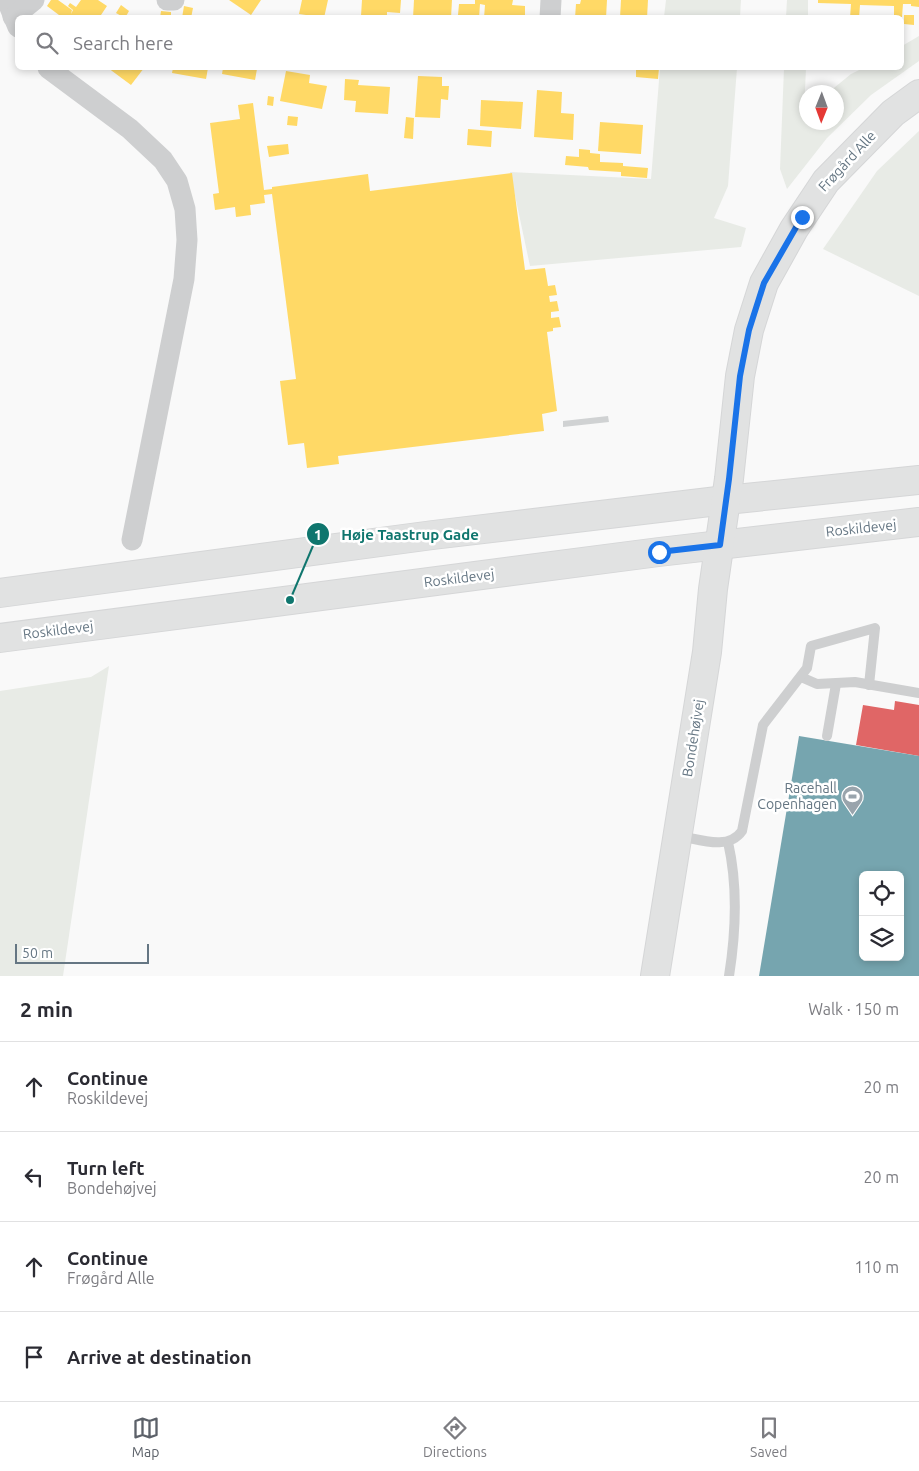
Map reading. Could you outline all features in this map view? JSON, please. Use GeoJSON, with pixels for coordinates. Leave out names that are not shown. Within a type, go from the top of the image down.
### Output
{"type":"FeatureCollection","features":[{"type":"Feature","properties":{"kind":"main road","name":"Frøgård Alle"},"geometry":{"type":"LineString","coordinates":[[726,500],[740,376],[749,330],[764,283],[794,229],[826,181],[893,113],[919,94]]}},
{"type":"Feature","properties":{"kind":"main road"},"geometry":{"type":"LineString","coordinates":[[0,593],[423,536],[726,500],[919,480]]}},
{"type":"Feature","properties":{"kind":"main road","name":"Bondehøjvej"},"geometry":{"type":"LineString","coordinates":[[655,976],[707,652],[726,500]]}},
{"type":"Feature","properties":{"kind":"main road","name":"Roskildevej"},"geometry":{"type":"LineString","coordinates":[[0,638],[659,552],[919,522]]}},
{"type":"Feature","properties":{"kind":"street"},"geometry":{"type":"LineString","coordinates":[[12,15],[34,0]]}},
{"type":"Feature","properties":{"kind":"street"},"geometry":{"type":"LineString","coordinates":[[167,0],[174,0]]}},
{"type":"Feature","properties":{"kind":"street"},"geometry":{"type":"LineString","coordinates":[[550,15],[551,0]]}},
{"type":"Feature","properties":{"kind":"street"},"geometry":{"type":"LineString","coordinates":[[51,70],[130,130],[163,160],[177,181],[185,209],[187,240],[184,279],[132,540]]}},
{"type":"Feature","properties":{"kind":"lane"},"geometry":{"type":"LineString","coordinates":[[677,835],[712,842],[728,842],[738,837],[744,825],[763,725],[807,668],[810,646],[875,628],[869,684]]}},
{"type":"Feature","properties":{"kind":"lane"},"geometry":{"type":"LineString","coordinates":[[801,677],[817,684],[855,682],[919,692]]}},
{"type":"Feature","properties":{"kind":"lane"},"geometry":{"type":"LineString","coordinates":[[826,736],[836,684]]}},
{"type":"Feature","properties":{"kind":"lane"},"geometry":{"type":"LineString","coordinates":[[728,842],[735,902],[729,976]]}},
{"type":"Feature","properties":{"kind":"shaded area"},"geometry":{"type":"Polygon","coordinates":[[[666,0],[741,0],[740,15],[664,15],[666,0]]]}},
{"type":"Feature","properties":{"kind":"shaded area"},"geometry":{"type":"Polygon","coordinates":[[[787,0],[808,0],[808,15],[786,15],[787,0]]]}},
{"type":"Feature","properties":{"kind":"shaded area"},"geometry":{"type":"Polygon","coordinates":[[[919,36],[919,61],[871,95],[844,121],[844,85],[838,85],[859,70],[904,70],[904,45],[919,36]]]}},
{"type":"Feature","properties":{"kind":"shaded area"},"geometry":{"type":"Polygon","coordinates":[[[660,70],[737,70],[728,186],[714,218],[746,228],[741,247],[530,266],[510,172],[651,179],[660,70]]]}},
{"type":"Feature","properties":{"kind":"shaded area"},"geometry":{"type":"Polygon","coordinates":[[[784,70],[806,70],[805,85],[799,85],[799,130],[835,130],[787,189],[780,169],[784,70]]]}},
{"type":"Feature","properties":{"kind":"shaded area"},"geometry":{"type":"Polygon","coordinates":[[[919,131],[919,296],[823,249],[877,171],[919,131]]]}},
{"type":"Feature","properties":{"kind":"shaded area"},"geometry":{"type":"Polygon","coordinates":[[[109,666],[63,976],[0,976],[0,691],[91,677],[109,666]]]}},
{"type":"Feature","properties":{"kind":"building: Homes"},"geometry":{"type":"Polygon","coordinates":[[[51,0],[58,0],[72,10],[71,14],[73,10],[68,6],[70,3],[76,7],[81,0],[98,0],[107,6],[101,15],[59,15],[47,6],[51,0]]]}},
{"type":"Feature","properties":{"kind":"building: Homes"},"geometry":{"type":"Polygon","coordinates":[[[229,0],[261,0],[251,15],[229,0]]]}},
{"type":"Feature","properties":{"kind":"building: Homes"},"geometry":{"type":"Polygon","coordinates":[[[302,0],[328,0],[325,15],[299,14],[302,0]]]}},
{"type":"Feature","properties":{"kind":"building: Homes"},"geometry":{"type":"Polygon","coordinates":[[[362,0],[401,0],[400,13],[387,12],[387,15],[361,15],[362,0]]]}},
{"type":"Feature","properties":{"kind":"building: Homes"},"geometry":{"type":"Polygon","coordinates":[[[414,0],[452,0],[451,15],[413,15],[414,0]]]}},
{"type":"Feature","properties":{"kind":"building: Homes"},"geometry":{"type":"Polygon","coordinates":[[[475,0],[513,0],[512,5],[525,6],[525,15],[484,15],[485,5],[480,4],[479,15],[458,15],[459,4],[475,4],[475,0]]]}},
{"type":"Feature","properties":{"kind":"building: Homes"},"geometry":{"type":"Polygon","coordinates":[[[581,0],[607,0],[606,15],[575,15],[576,4],[580,4],[581,0]]]}},
{"type":"Feature","properties":{"kind":"building: Homes"},"geometry":{"type":"Polygon","coordinates":[[[621,0],[648,0],[647,15],[620,15],[621,0]]]}},
{"type":"Feature","properties":{"kind":"building: Homes"},"geometry":{"type":"Polygon","coordinates":[[[818,0],[919,0],[919,7],[903,4],[902,15],[894,15],[894,6],[860,5],[859,15],[850,15],[851,4],[818,3],[818,0]]]}},
{"type":"Feature","properties":{"kind":"building: Homes"},"geometry":{"type":"Polygon","coordinates":[[[121,5],[129,11],[127,15],[116,13],[121,5]]]}},
{"type":"Feature","properties":{"kind":"building: Homes"},"geometry":{"type":"Polygon","coordinates":[[[184,6],[193,8],[192,15],[182,15],[184,6]]]}},
{"type":"Feature","properties":{"kind":"building: Homes"},"geometry":{"type":"Polygon","coordinates":[[[161,11],[171,12],[171,15],[160,15],[161,11]]]}},
{"type":"Feature","properties":{"kind":"building: Homes"},"geometry":{"type":"Polygon","coordinates":[[[904,15],[914,15],[914,25],[904,24],[904,15]]]}},
{"type":"Feature","properties":{"kind":"building: Homes"},"geometry":{"type":"Polygon","coordinates":[[[111,70],[142,70],[131,85],[111,70]]]}},
{"type":"Feature","properties":{"kind":"building: Homes"},"geometry":{"type":"Polygon","coordinates":[[[173,70],[208,70],[206,79],[172,73],[173,70]]]}},
{"type":"Feature","properties":{"kind":"building: Homes"},"geometry":{"type":"Polygon","coordinates":[[[223,70],[257,70],[255,80],[222,74],[223,70]]]}},
{"type":"Feature","properties":{"kind":"building: Homes"},"geometry":{"type":"Polygon","coordinates":[[[636,70],[659,70],[658,79],[636,77],[636,70]]]}},
{"type":"Feature","properties":{"kind":"building: Homes"},"geometry":{"type":"Polygon","coordinates":[[[286,71],[310,75],[309,83],[327,86],[322,109],[280,101],[286,71]]]}},
{"type":"Feature","properties":{"kind":"building: Homes"},"geometry":{"type":"Polygon","coordinates":[[[418,76],[442,77],[442,86],[449,86],[448,100],[441,99],[440,118],[415,117],[418,76]]]}},
{"type":"Feature","properties":{"kind":"building: Homes"},"geometry":{"type":"Polygon","coordinates":[[[345,79],[359,80],[358,85],[390,87],[388,114],[355,112],[356,101],[344,100],[345,79]]]}},
{"type":"Feature","properties":{"kind":"building: Homes"},"geometry":{"type":"Polygon","coordinates":[[[537,90],[562,92],[561,113],[574,114],[573,140],[534,137],[537,90]]]}},
{"type":"Feature","properties":{"kind":"building: Homes"},"geometry":{"type":"Polygon","coordinates":[[[268,96],[274,97],[273,106],[267,105],[268,96]]]}},
{"type":"Feature","properties":{"kind":"building: Homes"},"geometry":{"type":"Polygon","coordinates":[[[481,100],[523,102],[521,129],[480,126],[481,100]]]}},
{"type":"Feature","properties":{"kind":"building: Homes"},"geometry":{"type":"Polygon","coordinates":[[[253,103],[264,190],[272,189],[272,187],[368,174],[370,191],[512,173],[525,270],[545,268],[548,286],[555,285],[557,295],[549,296],[550,302],[557,301],[559,311],[551,312],[551,318],[559,317],[561,327],[553,328],[553,331],[547,332],[557,411],[542,414],[544,431],[338,456],[339,464],[307,468],[304,443],[288,445],[280,381],[296,379],[272,194],[264,195],[265,203],[250,205],[251,215],[236,217],[235,207],[215,210],[213,194],[219,193],[210,123],[240,119],[238,105],[253,103]]]}},
{"type":"Feature","properties":{"kind":"building: Homes"},"geometry":{"type":"Polygon","coordinates":[[[288,116],[298,117],[297,126],[287,125],[288,116]]]}},
{"type":"Feature","properties":{"kind":"building: Homes"},"geometry":{"type":"Polygon","coordinates":[[[406,117],[414,118],[413,139],[404,138],[406,117]]]}},
{"type":"Feature","properties":{"kind":"building: Homes"},"geometry":{"type":"Polygon","coordinates":[[[600,122],[643,125],[641,154],[598,151],[600,122]]]}},
{"type":"Feature","properties":{"kind":"building: Homes"},"geometry":{"type":"Polygon","coordinates":[[[468,129],[492,131],[491,147],[467,145],[468,129]]]}},
{"type":"Feature","properties":{"kind":"building: Homes"},"geometry":{"type":"Polygon","coordinates":[[[288,144],[289,154],[269,157],[267,146],[288,144]]]}},
{"type":"Feature","properties":{"kind":"building: Homes"},"geometry":{"type":"Polygon","coordinates":[[[579,149],[590,150],[590,153],[600,154],[600,162],[623,163],[623,166],[648,168],[647,178],[621,176],[621,172],[589,170],[588,167],[565,165],[566,156],[579,157],[579,149]]]}},
{"type":"Feature","properties":{"kind":"building: Shops"},"geometry":{"type":"Polygon","coordinates":[[[895,701],[919,705],[919,756],[856,745],[863,705],[894,710],[895,701]]]}},
{"type":"Feature","properties":{"kind":"building: Public","name":"Racehall Copenhagen"},"geometry":{"type":"Polygon","coordinates":[[[799,736],[919,756],[919,976],[759,976],[799,736]]]}},
{"type":"Feature","properties":{"kind":"building: Other"},"geometry":{"type":"Polygon","coordinates":[[[608,416],[609,422],[563,427],[563,421],[608,416]]]}},
{"type":"Feature","properties":{"kind":"place","name":"Høje Taastrup Gade"},"geometry":{"type":"Point","coordinates":[290,600]}},
{"type":"Feature","properties":{"kind":"place","name":"Racehall Copenhagen"},"geometry":{"type":"Point","coordinates":[853,815]}},
{"type":"Feature","properties":{"kind":"route"},"geometry":{"type":"LineString","coordinates":[[659,552],[720,545],[740,376],[749,330],[764,283],[802,217]]}}]}
